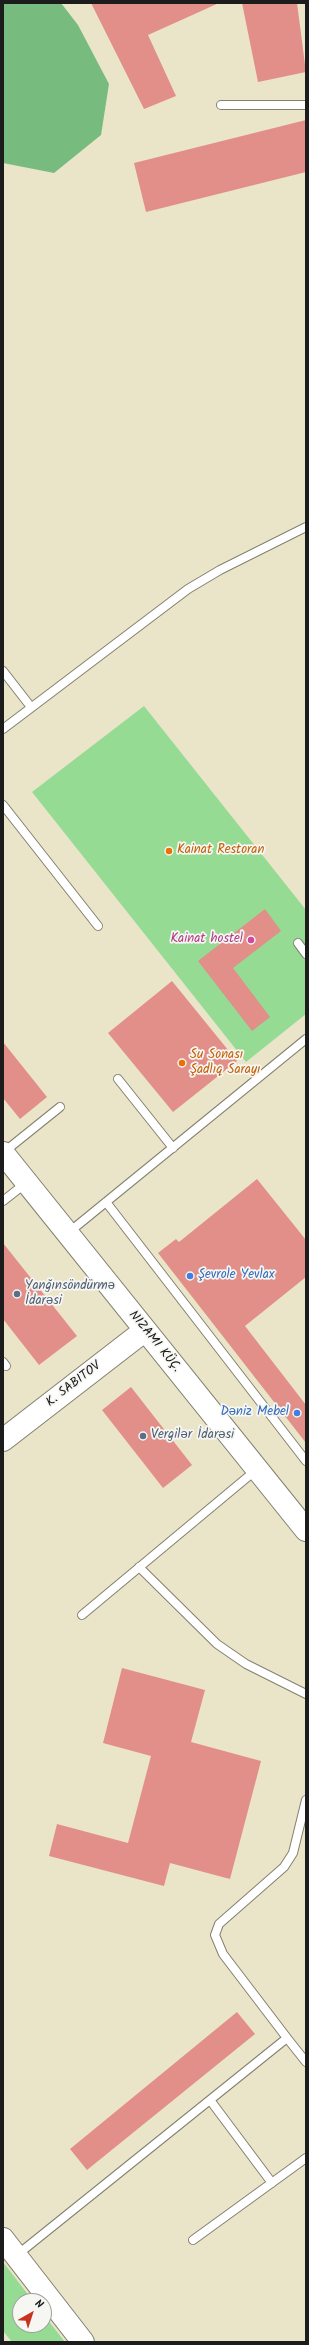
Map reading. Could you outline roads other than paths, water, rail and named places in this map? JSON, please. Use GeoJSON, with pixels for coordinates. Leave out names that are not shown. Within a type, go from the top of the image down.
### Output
{"type":"FeatureCollection","features":[{"type":"Feature","properties":{"kind":"main road","name":"NIZAMI KÜÇ."},"geometry":{"type":"LineString","coordinates":[[3,1152],[144,1331],[306,1530]]}},
{"type":"Feature","properties":{"kind":"main road","name":"K. SABITOV"},"geometry":{"type":"LineString","coordinates":[[3,1440],[144,1331]]}},
{"type":"Feature","properties":{"kind":"main road"},"geometry":{"type":"LineString","coordinates":[[3,2239],[83,2342]]}},
{"type":"Feature","properties":{"kind":"lane"},"geometry":{"type":"LineString","coordinates":[[221,105],[306,105]]}},
{"type":"Feature","properties":{"kind":"lane"},"geometry":{"type":"LineString","coordinates":[[3,729],[188,589],[220,570],[306,527]]}},
{"type":"Feature","properties":{"kind":"lane"},"geometry":{"type":"LineString","coordinates":[[3,671],[31,707]]}},
{"type":"Feature","properties":{"kind":"lane"},"geometry":{"type":"LineString","coordinates":[[3,805],[98,926]]}},
{"type":"Feature","properties":{"kind":"lane"},"geometry":{"type":"LineString","coordinates":[[298,943],[306,954]]}},
{"type":"Feature","properties":{"kind":"lane"},"geometry":{"type":"LineString","coordinates":[[67,1234],[306,1039]]}},
{"type":"Feature","properties":{"kind":"lane"},"geometry":{"type":"LineString","coordinates":[[118,1079],[173,1148]]}},
{"type":"Feature","properties":{"kind":"lane"},"geometry":{"type":"LineString","coordinates":[[3,1152],[60,1107]]}},
{"type":"Feature","properties":{"kind":"lane"},"geometry":{"type":"LineString","coordinates":[[3,1201],[26,1182]]}},
{"type":"Feature","properties":{"kind":"lane"},"geometry":{"type":"LineString","coordinates":[[106,1202],[306,1461]]}},
{"type":"Feature","properties":{"kind":"lane"},"geometry":{"type":"LineString","coordinates":[[82,1615],[257,1470]]}},
{"type":"Feature","properties":{"kind":"lane"},"geometry":{"type":"LineString","coordinates":[[139,1567],[217,1644],[246,1664],[306,1694]]}},
{"type":"Feature","properties":{"kind":"lane"},"geometry":{"type":"LineString","coordinates":[[306,1800],[293,1853],[284,1867],[219,1924],[216,1935],[223,1954],[306,2062]]}},
{"type":"Feature","properties":{"kind":"lane"},"geometry":{"type":"LineString","coordinates":[[16,2256],[287,2038]]}},
{"type":"Feature","properties":{"kind":"lane"},"geometry":{"type":"LineString","coordinates":[[210,2100],[272,2183]]}},
{"type":"Feature","properties":{"kind":"lane"},"geometry":{"type":"LineString","coordinates":[[193,2240],[306,2158]]}},
{"type":"Feature","properties":{"kind":"place","name":"Kainat Restoran"},"geometry":{"type":"Point","coordinates":[169,851]}},
{"type":"Feature","properties":{"kind":"place","name":"Kainat hostel"},"geometry":{"type":"Point","coordinates":[251,940]}},
{"type":"Feature","properties":{"kind":"place","name":"Su Sonası Şadlıq Sarayı"},"geometry":{"type":"Point","coordinates":[182,1063]}},
{"type":"Feature","properties":{"kind":"place","name":"Şevrole Yevlax"},"geometry":{"type":"Point","coordinates":[190,1276]}},
{"type":"Feature","properties":{"kind":"place","name":"Yanğınsöndürmə İdarəsi"},"geometry":{"type":"Point","coordinates":[17,1294]}},
{"type":"Feature","properties":{"kind":"place","name":"Dəniz Mebel"},"geometry":{"type":"Point","coordinates":[297,1413]}},
{"type":"Feature","properties":{"kind":"place","name":"Vergilər İdarəsi"},"geometry":{"type":"Point","coordinates":[143,1436]}}]}
